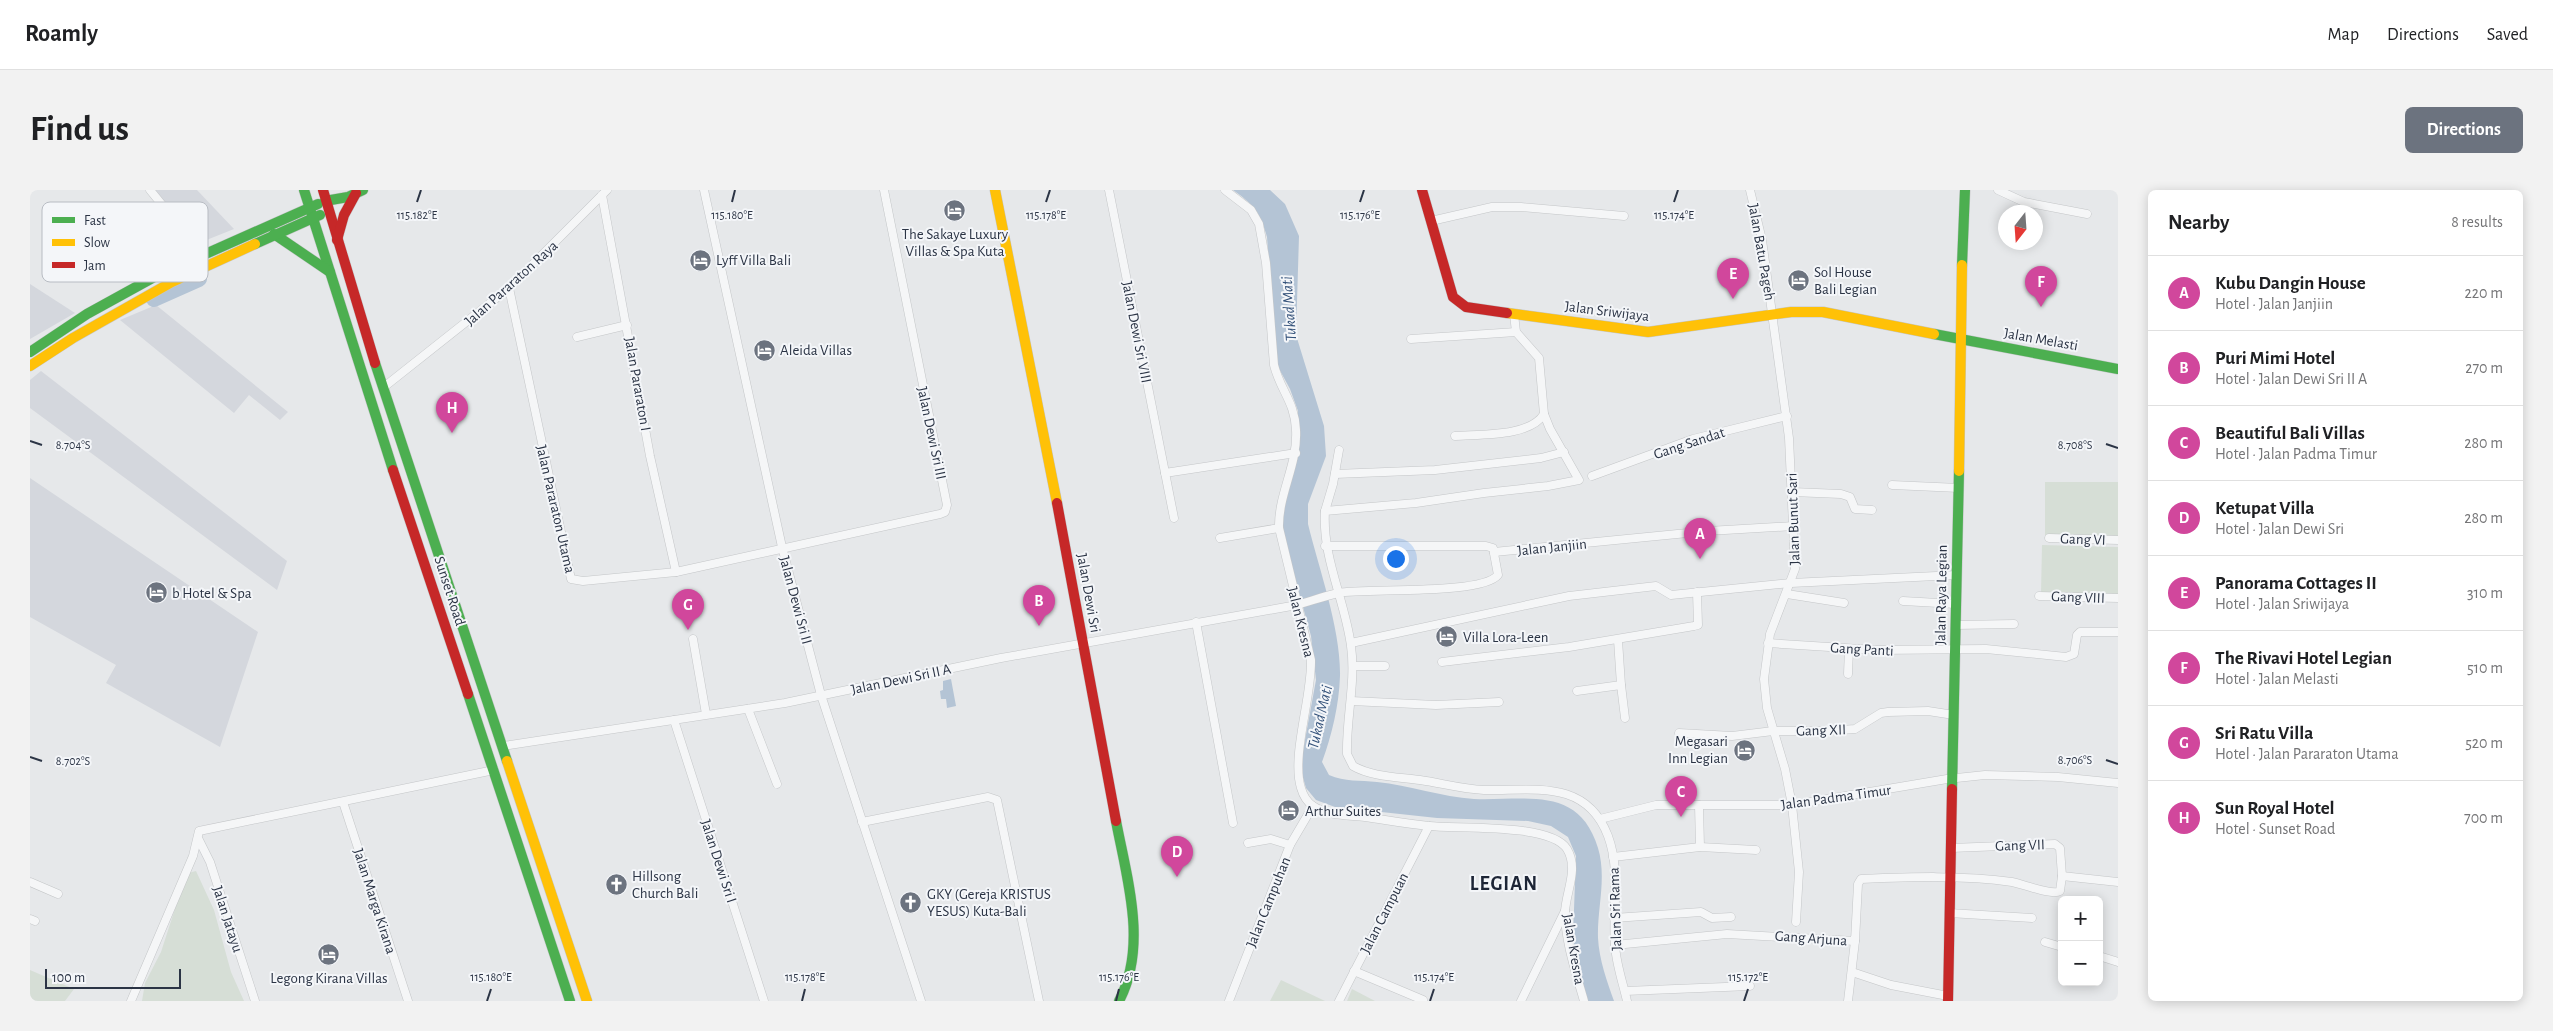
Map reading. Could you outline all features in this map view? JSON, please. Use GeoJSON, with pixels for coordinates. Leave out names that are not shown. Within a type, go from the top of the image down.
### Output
{"type":"FeatureCollection","features":[{"type":"Feature","properties":{"kind":"main road","name":"Sunset Road"},"geometry":{"type":"LineString","coordinates":[[304,190],[374,413],[570,1001]]}},
{"type":"Feature","properties":{"kind":"main road","name":"Sunset Road"},"geometry":{"type":"LineString","coordinates":[[323,190],[328,212],[375,363],[587,1001]]}},
{"type":"Feature","properties":{"kind":"main road","name":"Jalan Dewi Sri"},"geometry":{"type":"LineString","coordinates":[[995,190],[1083,643],[1132,908],[1134,939],[1131,968],[1119,1001]]}},
{"type":"Feature","properties":{"kind":"main road","name":"Jalan Sriwijaya"},"geometry":{"type":"LineString","coordinates":[[1422,190],[1456,301],[1466,307],[1648,332],[1792,312],[1823,312],[1959,340]]}},
{"type":"Feature","properties":{"kind":"main road","name":"Jalan Raya Legian"},"geometry":{"type":"LineString","coordinates":[[1948,998],[1957,574],[1959,340],[1965,190]]}},
{"type":"Feature","properties":{"kind":"main road"},"geometry":{"type":"LineString","coordinates":[[208,253],[311,213],[328,212],[356,193]]}},
{"type":"Feature","properties":{"kind":"main road"},"geometry":{"type":"LineString","coordinates":[[208,265],[274,234],[311,213],[326,201],[356,193]]}},
{"type":"Feature","properties":{"kind":"main road"},"geometry":{"type":"LineString","coordinates":[[337,240],[344,215],[356,193]]}},
{"type":"Feature","properties":{"kind":"main road"},"geometry":{"type":"LineString","coordinates":[[274,234],[330,272]]}},
{"type":"Feature","properties":{"kind":"main road"},"geometry":{"type":"LineString","coordinates":[[30,352],[87,314],[145,282]]}},
{"type":"Feature","properties":{"kind":"main road"},"geometry":{"type":"LineString","coordinates":[[30,366],[72,338],[172,282]]}},
{"type":"Feature","properties":{"kind":"main road","name":"Jalan Melasti"},"geometry":{"type":"LineString","coordinates":[[1959,340],[2118,369]]}},
{"type":"Feature","properties":{"kind":"street"},"geometry":{"type":"LineString","coordinates":[[150,190],[160,202]]}},
{"type":"Feature","properties":{"kind":"street","name":"Jalan Dewi Sri II"},"geometry":{"type":"LineString","coordinates":[[704,190],[782,547],[821,695],[921,1001]]}},
{"type":"Feature","properties":{"kind":"street","name":"Jalan Dewi Sri III"},"geometry":{"type":"LineString","coordinates":[[782,547],[940,514],[947,509],[884,190]]}},
{"type":"Feature","properties":{"kind":"street","name":"Jalan Dewi Sri VIII"},"geometry":{"type":"LineString","coordinates":[[1109,190],[1174,518]]}},
{"type":"Feature","properties":{"kind":"street","name":"Jalan Kresna"},"geometry":{"type":"LineString","coordinates":[[1226,190],[1251,210],[1259,224],[1266,263],[1274,365],[1276,374],[1293,406],[1296,453],[1278,511],[1279,528],[1310,653],[1311,672],[1298,776],[1304,796],[1313,806],[1334,813],[1429,826],[1517,830],[1548,836],[1559,841],[1566,847],[1572,864],[1565,911],[1574,965],[1584,1001]]}},
{"type":"Feature","properties":{"kind":"street","name":"Jalan Batu Pageh"},"geometry":{"type":"LineString","coordinates":[[1750,190],[1762,240],[1772,315]]}},
{"type":"Feature","properties":{"kind":"street"},"geometry":{"type":"LineString","coordinates":[[1998,190],[2024,202],[2086,214]]}},
{"type":"Feature","properties":{"kind":"street","name":"Jalan Pararaton Raya"},"geometry":{"type":"LineString","coordinates":[[384,387],[509,288],[605,193]]}},
{"type":"Feature","properties":{"kind":"street","name":"Jalan Pararaton I"},"geometry":{"type":"LineString","coordinates":[[605,193],[650,456],[676,572]]}},
{"type":"Feature","properties":{"kind":"street"},"geometry":{"type":"LineString","coordinates":[[1431,221],[1492,207],[1521,207],[1624,216]]}},
{"type":"Feature","properties":{"kind":"street","name":"Jalan Pararaton Utama"},"geometry":{"type":"LineString","coordinates":[[509,288],[571,579],[578,581],[676,572],[782,547]]}},
{"type":"Feature","properties":{"kind":"street"},"geometry":{"type":"LineString","coordinates":[[1324,511],[1416,503],[1548,486],[1579,480],[1550,429],[1544,414],[1539,358],[1516,332],[1514,314]]}},
{"type":"Feature","properties":{"kind":"street","name":"Jalan Bunut Sari"},"geometry":{"type":"LineString","coordinates":[[1772,315],[1787,416],[1796,561],[1791,583],[1768,643],[1765,692],[1773,730],[1785,769],[1792,805],[1799,872],[1796,922]]}},
{"type":"Feature","properties":{"kind":"street"},"geometry":{"type":"LineString","coordinates":[[577,337],[627,325]]}},
{"type":"Feature","properties":{"kind":"street"},"geometry":{"type":"LineString","coordinates":[[1411,339],[1516,332]]}},
{"type":"Feature","properties":{"kind":"street"},"geometry":{"type":"LineString","coordinates":[[1455,436],[1527,429],[1540,421],[1544,414]]}},
{"type":"Feature","properties":{"kind":"street","name":"Gang Sandat"},"geometry":{"type":"LineString","coordinates":[[1592,476],[1693,439],[1787,416]]}},
{"type":"Feature","properties":{"kind":"street"},"geometry":{"type":"LineString","coordinates":[[1339,450],[1335,474],[1324,511],[1325,546],[1351,643],[1353,666],[1347,754],[1353,766],[1360,770],[1471,789],[1559,791],[1581,801],[1600,819]]}},
{"type":"Feature","properties":{"kind":"street"},"geometry":{"type":"LineString","coordinates":[[1335,474],[1435,470],[1541,458],[1564,452]]}},
{"type":"Feature","properties":{"kind":"street"},"geometry":{"type":"LineString","coordinates":[[1165,473],[1296,453]]}},
{"type":"Feature","properties":{"kind":"street"},"geometry":{"type":"LineString","coordinates":[[1892,485],[1958,488]]}},
{"type":"Feature","properties":{"kind":"street"},"geometry":{"type":"LineString","coordinates":[[1792,492],[1841,494],[1850,497],[1855,509],[1872,510]]}},
{"type":"Feature","properties":{"kind":"street","name":"Jalan Janjiin"},"geometry":{"type":"LineString","coordinates":[[1337,594],[1457,588],[1487,583],[1498,576],[1494,552],[1708,531],[1794,526]]}},
{"type":"Feature","properties":{"kind":"street"},"geometry":{"type":"LineString","coordinates":[[1220,538],[1279,528]]}},
{"type":"Feature","properties":{"kind":"street","name":"Gang VI"},"geometry":{"type":"LineString","coordinates":[[2049,538],[2118,540]]}},
{"type":"Feature","properties":{"kind":"street"},"geometry":{"type":"LineString","coordinates":[[1325,546],[1486,546],[1493,548],[1494,552]]}},
{"type":"Feature","properties":{"kind":"street"},"geometry":{"type":"LineString","coordinates":[[1351,643],[1569,596],[1647,587],[1659,587],[1671,595],[1791,583],[1957,574]]}},
{"type":"Feature","properties":{"kind":"street"},"geometry":{"type":"LineString","coordinates":[[1442,662],[1618,640],[1698,624],[1697,592]]}},
{"type":"Feature","properties":{"kind":"street","name":"Jalan Dewi Sri II A"},"geometry":{"type":"LineString","coordinates":[[503,746],[748,709],[1083,643],[1299,604],[1337,594]]}},
{"type":"Feature","properties":{"kind":"street"},"geometry":{"type":"LineString","coordinates":[[1787,594],[1844,603]]}},
{"type":"Feature","properties":{"kind":"street","name":"Gang VIII"},"geometry":{"type":"LineString","coordinates":[[2038,596],[2118,598]]}},
{"type":"Feature","properties":{"kind":"street"},"geometry":{"type":"LineString","coordinates":[[1903,601],[1956,604]]}},
{"type":"Feature","properties":{"kind":"street"},"geometry":{"type":"LineString","coordinates":[[1196,622],[1233,823]]}},
{"type":"Feature","properties":{"kind":"street"},"geometry":{"type":"LineString","coordinates":[[1956,625],[2014,624]]}},
{"type":"Feature","properties":{"kind":"street","name":"Gang Panti"},"geometry":{"type":"LineString","coordinates":[[1768,643],[1898,651],[1955,648],[1986,649],[2070,657],[2074,654],[2077,635],[2080,632],[2118,632]]}},
{"type":"Feature","properties":{"kind":"street"},"geometry":{"type":"LineString","coordinates":[[693,639],[706,714]]}},
{"type":"Feature","properties":{"kind":"street"},"geometry":{"type":"LineString","coordinates":[[1618,640],[1625,718]]}},
{"type":"Feature","properties":{"kind":"street"},"geometry":{"type":"LineString","coordinates":[[1848,674],[1849,649]]}},
{"type":"Feature","properties":{"kind":"street"},"geometry":{"type":"LineString","coordinates":[[1353,666],[1385,666]]}},
{"type":"Feature","properties":{"kind":"street"},"geometry":{"type":"LineString","coordinates":[[1578,691],[1622,685]]}},
{"type":"Feature","properties":{"kind":"street"},"geometry":{"type":"LineString","coordinates":[[1351,701],[1436,705],[1499,702]]}},
{"type":"Feature","properties":{"kind":"street"},"geometry":{"type":"LineString","coordinates":[[748,709],[777,784]]}},
{"type":"Feature","properties":{"kind":"street","name":"Gang XII"},"geometry":{"type":"LineString","coordinates":[[1679,733],[1732,736],[1773,730],[1855,729],[1888,712],[1928,712],[1954,715]]}},
{"type":"Feature","properties":{"kind":"street","name":"Jalan Dewi Sri I"},"geometry":{"type":"LineString","coordinates":[[674,720],[764,1001]]}},
{"type":"Feature","properties":{"kind":"street"},"geometry":{"type":"LineString","coordinates":[[131,1001],[193,856],[199,831],[494,770]]}},
{"type":"Feature","properties":{"kind":"street","name":"Jalan Padma Timur"},"geometry":{"type":"LineString","coordinates":[[1600,819],[1656,805],[1792,805],[1952,778],[1985,775],[2027,775],[2118,783]]}},
{"type":"Feature","properties":{"kind":"street"},"geometry":{"type":"LineString","coordinates":[[862,822],[988,797],[997,800],[1039,1001]]}},
{"type":"Feature","properties":{"kind":"street","name":"Jalan Marga Kirana"},"geometry":{"type":"LineString","coordinates":[[343,802],[408,1001]]}},
{"type":"Feature","properties":{"kind":"street"},"geometry":{"type":"LineString","coordinates":[[1699,805],[1700,847]]}},
{"type":"Feature","properties":{"kind":"street","name":"Jalan Campuhan"},"geometry":{"type":"LineString","coordinates":[[1229,1001],[1290,845],[1313,806]]}},
{"type":"Feature","properties":{"kind":"street","name":"Jalan Sri Rama"},"geometry":{"type":"LineString","coordinates":[[1600,819],[1608,836],[1614,857],[1616,880],[1615,945],[1628,1001]]}},
{"type":"Feature","properties":{"kind":"street","name":"Jalan Campuan"},"geometry":{"type":"LineString","coordinates":[[1339,1001],[1429,826]]}},
{"type":"Feature","properties":{"kind":"street","name":"Jalan Jatayu"},"geometry":{"type":"LineString","coordinates":[[198,838],[210,862],[255,1001]]}},
{"type":"Feature","properties":{"kind":"street"},"geometry":{"type":"LineString","coordinates":[[1248,842],[1271,839],[1290,845]]}},
{"type":"Feature","properties":{"kind":"street","name":"Gang VII"},"geometry":{"type":"LineString","coordinates":[[1951,848],[2056,844],[2060,848],[2062,876]]}},
{"type":"Feature","properties":{"kind":"street"},"geometry":{"type":"LineString","coordinates":[[1614,857],[1700,847],[1756,850]]}},
{"type":"Feature","properties":{"kind":"street","name":"Gang Arjuna"},"geometry":{"type":"LineString","coordinates":[[1615,945],[1727,934],[1855,941],[1859,879],[1928,876],[1950,878]]}},
{"type":"Feature","properties":{"kind":"street"},"geometry":{"type":"LineString","coordinates":[[1950,878],[2012,882],[2056,893],[2061,887],[2062,876],[2118,882]]}},
{"type":"Feature","properties":{"kind":"street"},"geometry":{"type":"LineString","coordinates":[[30,882],[58,894]]}},
{"type":"Feature","properties":{"kind":"street"},"geometry":{"type":"LineString","coordinates":[[1520,1001],[1565,911]]}},
{"type":"Feature","properties":{"kind":"street"},"geometry":{"type":"LineString","coordinates":[[1614,918],[1700,912],[1712,918],[1731,917]]}},
{"type":"Feature","properties":{"kind":"street"},"geometry":{"type":"LineString","coordinates":[[1950,913],[2032,918]]}},
{"type":"Feature","properties":{"kind":"street"},"geometry":{"type":"LineString","coordinates":[[1848,1001],[1855,941]]}},
{"type":"Feature","properties":{"kind":"street"},"geometry":{"type":"LineString","coordinates":[[2045,942],[2058,945]]}},
{"type":"Feature","properties":{"kind":"street"},"geometry":{"type":"LineString","coordinates":[[2103,953],[2118,956]]}},
{"type":"Feature","properties":{"kind":"street"},"geometry":{"type":"LineString","coordinates":[[2103,957],[2118,962]]}},
{"type":"Feature","properties":{"kind":"street"},"geometry":{"type":"LineString","coordinates":[[1354,971],[1423,1000]]}},
{"type":"Feature","properties":{"kind":"street"},"geometry":{"type":"LineString","coordinates":[[1852,972],[1891,985],[1948,998]]}},
{"type":"Feature","properties":{"kind":"street"},"geometry":{"type":"LineString","coordinates":[[1625,991],[1750,986]]}},
{"type":"Feature","properties":{"kind":"shaded area"},"geometry":{"type":"Polygon","coordinates":[[[155,190],[197,190],[234,229],[208,239],[208,202],[165,202],[155,190]]]}},
{"type":"Feature","properties":{"kind":"shaded area"},"geometry":{"type":"Polygon","coordinates":[[[30,284],[75,313],[30,339],[30,284]]]}},
{"type":"Feature","properties":{"kind":"shaded area"},"geometry":{"type":"Polygon","coordinates":[[[156,305],[288,412],[280,420],[249,395],[234,413],[120,320],[156,305]]]}},
{"type":"Feature","properties":{"kind":"shaded area"},"geometry":{"type":"Polygon","coordinates":[[[41,371],[287,561],[277,590],[30,408],[30,380],[41,371]]]}},
{"type":"Feature","properties":{"kind":"shaded area"},"geometry":{"type":"Polygon","coordinates":[[[30,478],[258,632],[220,747],[106,683],[116,665],[30,617],[30,478]]]}},
{"type":"Feature","properties":{"kind":"shaded area"},"geometry":{"type":"Polygon","coordinates":[[[2045,482],[2118,482],[2118,537],[2045,538],[2045,482]]]}},
{"type":"Feature","properties":{"kind":"shaded area"},"geometry":{"type":"Polygon","coordinates":[[[2042,545],[2118,547],[2118,595],[2041,593],[2042,545]]]}},
{"type":"Feature","properties":{"kind":"shaded area"},"geometry":{"type":"Polygon","coordinates":[[[196,871],[214,910],[231,972],[244,1001],[142,1001],[145,983],[161,952],[184,881],[188,873],[196,871]]]}},
{"type":"Feature","properties":{"kind":"shaded area"},"geometry":{"type":"Polygon","coordinates":[[[30,970],[74,989],[65,1001],[30,1001],[30,970]]]}},
{"type":"Feature","properties":{"kind":"shaded area"},"geometry":{"type":"Polygon","coordinates":[[[1281,980],[1325,1001],[1270,1001],[1281,980]]]}},
{"type":"Feature","properties":{"kind":"shaded area"},"geometry":{"type":"Polygon","coordinates":[[[1352,989],[1375,1001],[1347,1001],[1352,989]]]}},
{"type":"Feature","properties":{"kind":"water","name":"Tukad Mati"},"geometry":{"type":"Polygon","coordinates":[[[1233,190],[1270,190],[1285,204],[1299,236],[1296,335],[1324,426],[1326,456],[1308,504],[1308,524],[1337,639],[1340,676],[1337,709],[1322,762],[1329,775],[1341,779],[1371,781],[1462,798],[1548,801],[1564,805],[1578,814],[1589,828],[1601,859],[1602,882],[1598,938],[1604,970],[1614,1001],[1587,1001],[1576,962],[1573,936],[1576,856],[1568,837],[1551,826],[1528,821],[1437,818],[1335,807],[1316,800],[1306,788],[1300,767],[1316,680],[1311,636],[1282,531],[1281,510],[1298,457],[1298,411],[1290,389],[1277,365],[1267,237],[1259,215],[1246,200],[1233,190]]]}},
{"type":"Feature","properties":{"kind":"water"},"geometry":{"type":"Polygon","coordinates":[[[951,679],[956,706],[947,708],[946,699],[941,699],[940,691],[943,690],[943,681],[951,679]]]}},
{"type":"Feature","properties":{"kind":"waterway"},"geometry":{"type":"LineString","coordinates":[[154,299],[192,282]]}},
{"type":"Feature","properties":{"kind":"traffic: fast"},"geometry":{"type":"LineString","coordinates":[[304,190],[393,470]]}},
{"type":"Feature","properties":{"kind":"traffic: fast"},"geometry":{"type":"LineString","coordinates":[[325,201],[348,197],[363,190]]}},
{"type":"Feature","properties":{"kind":"traffic: fast"},"geometry":{"type":"LineString","coordinates":[[1962,265],[1965,190]]}},
{"type":"Feature","properties":{"kind":"traffic: fast"},"geometry":{"type":"LineString","coordinates":[[208,253],[318,204]]}},
{"type":"Feature","properties":{"kind":"traffic: fast"},"geometry":{"type":"LineString","coordinates":[[255,244],[320,215]]}},
{"type":"Feature","properties":{"kind":"traffic: fast"},"geometry":{"type":"LineString","coordinates":[[274,234],[330,272]]}},
{"type":"Feature","properties":{"kind":"traffic: fast"},"geometry":{"type":"LineString","coordinates":[[30,352],[87,314],[145,282]]}},
{"type":"Feature","properties":{"kind":"traffic: fast"},"geometry":{"type":"LineString","coordinates":[[1934,334],[2118,369]]}},
{"type":"Feature","properties":{"kind":"traffic: fast"},"geometry":{"type":"LineString","coordinates":[[375,363],[507,761]]}},
{"type":"Feature","properties":{"kind":"traffic: fast"},"geometry":{"type":"LineString","coordinates":[[1952,789],[1959,471]]}},
{"type":"Feature","properties":{"kind":"traffic: fast"},"geometry":{"type":"LineString","coordinates":[[468,694],[570,1001]]}},
{"type":"Feature","properties":{"kind":"traffic: fast"},"geometry":{"type":"LineString","coordinates":[[1116,821],[1129,889],[1134,935],[1128,980],[1119,1001]]}},
{"type":"Feature","properties":{"kind":"traffic: slow"},"geometry":{"type":"LineString","coordinates":[[995,190],[1057,503]]}},
{"type":"Feature","properties":{"kind":"traffic: slow"},"geometry":{"type":"LineString","coordinates":[[208,266],[255,244]]}},
{"type":"Feature","properties":{"kind":"traffic: slow"},"geometry":{"type":"LineString","coordinates":[[1959,471],[1962,265]]}},
{"type":"Feature","properties":{"kind":"traffic: slow"},"geometry":{"type":"LineString","coordinates":[[30,366],[73,338],[172,282]]}},
{"type":"Feature","properties":{"kind":"traffic: slow"},"geometry":{"type":"LineString","coordinates":[[1507,313],[1648,332],[1791,312],[1823,312],[1934,334]]}},
{"type":"Feature","properties":{"kind":"traffic: slow"},"geometry":{"type":"LineString","coordinates":[[507,761],[587,1001]]}},
{"type":"Feature","properties":{"kind":"traffic: jam"},"geometry":{"type":"LineString","coordinates":[[323,190],[375,363]]}},
{"type":"Feature","properties":{"kind":"traffic: jam"},"geometry":{"type":"LineString","coordinates":[[1422,190],[1453,297],[1466,307],[1507,313]]}},
{"type":"Feature","properties":{"kind":"traffic: jam"},"geometry":{"type":"LineString","coordinates":[[337,240],[344,215],[356,193]]}},
{"type":"Feature","properties":{"kind":"traffic: jam"},"geometry":{"type":"LineString","coordinates":[[393,470],[468,694]]}},
{"type":"Feature","properties":{"kind":"traffic: jam"},"geometry":{"type":"LineString","coordinates":[[1057,503],[1116,821]]}},
{"type":"Feature","properties":{"kind":"traffic: jam"},"geometry":{"type":"LineString","coordinates":[[1948,1001],[1952,789]]}},
{"type":"Feature","properties":{"kind":"place","name":"The Sakaye Luxury Villas & Spa Kuta"},"geometry":{"type":"Point","coordinates":[955,211]}},
{"type":"Feature","properties":{"kind":"place","name":"Lyff Villa Bali"},"geometry":{"type":"Point","coordinates":[700,260]}},
{"type":"Feature","properties":{"kind":"place","name":"Sol House Bali Legian"},"geometry":{"type":"Point","coordinates":[1798,281]}},
{"type":"Feature","properties":{"kind":"place","name":"Panorama Cottages II"},"geometry":{"type":"Point","coordinates":[1733,299]}},
{"type":"Feature","properties":{"kind":"place","name":"The Rivavi Hotel Legian"},"geometry":{"type":"Point","coordinates":[2041,307]}},
{"type":"Feature","properties":{"kind":"place","name":"Aleida Villas"},"geometry":{"type":"Point","coordinates":[764,350]}},
{"type":"Feature","properties":{"kind":"place","name":"Sun Royal Hotel"},"geometry":{"type":"Point","coordinates":[452,433]}},
{"type":"Feature","properties":{"kind":"place","name":"Kubu Dangin House"},"geometry":{"type":"Point","coordinates":[1700,559]}},
{"type":"Feature","properties":{"kind":"place","name":"b Hotel & Spa"},"geometry":{"type":"Point","coordinates":[156,593]}},
{"type":"Feature","properties":{"kind":"place","name":"Puri Mimi Hotel"},"geometry":{"type":"Point","coordinates":[1039,626]}},
{"type":"Feature","properties":{"kind":"place","name":"Sri Ratu Villa"},"geometry":{"type":"Point","coordinates":[688,630]}},
{"type":"Feature","properties":{"kind":"place","name":"Villa Lora-Leen"},"geometry":{"type":"Point","coordinates":[1447,637]}},
{"type":"Feature","properties":{"kind":"place","name":"Megasari Inn Legian"},"geometry":{"type":"Point","coordinates":[1744,750]}},
{"type":"Feature","properties":{"kind":"place","name":"Arthur Suites"},"geometry":{"type":"Point","coordinates":[1289,811]}},
{"type":"Feature","properties":{"kind":"place","name":"Beautiful Bali Villas"},"geometry":{"type":"Point","coordinates":[1681,817]}},
{"type":"Feature","properties":{"kind":"place","name":"Ketupat Villa"},"geometry":{"type":"Point","coordinates":[1177,877]}},
{"type":"Feature","properties":{"kind":"place","name":"Hillsong Church Bali"},"geometry":{"type":"Point","coordinates":[616,885]}},
{"type":"Feature","properties":{"kind":"place","name":"GKY (Gereja KRISTUS YESUS) Kuta-Bali"},"geometry":{"type":"Point","coordinates":[911,903]}},
{"type":"Feature","properties":{"kind":"place","name":"Legong Kirana Villas"},"geometry":{"type":"Point","coordinates":[329,955]}},
{"type":"Feature","properties":{"kind":"district","name":"LEGIAN"},"geometry":{"type":"Point","coordinates":[1504,883]}}]}
